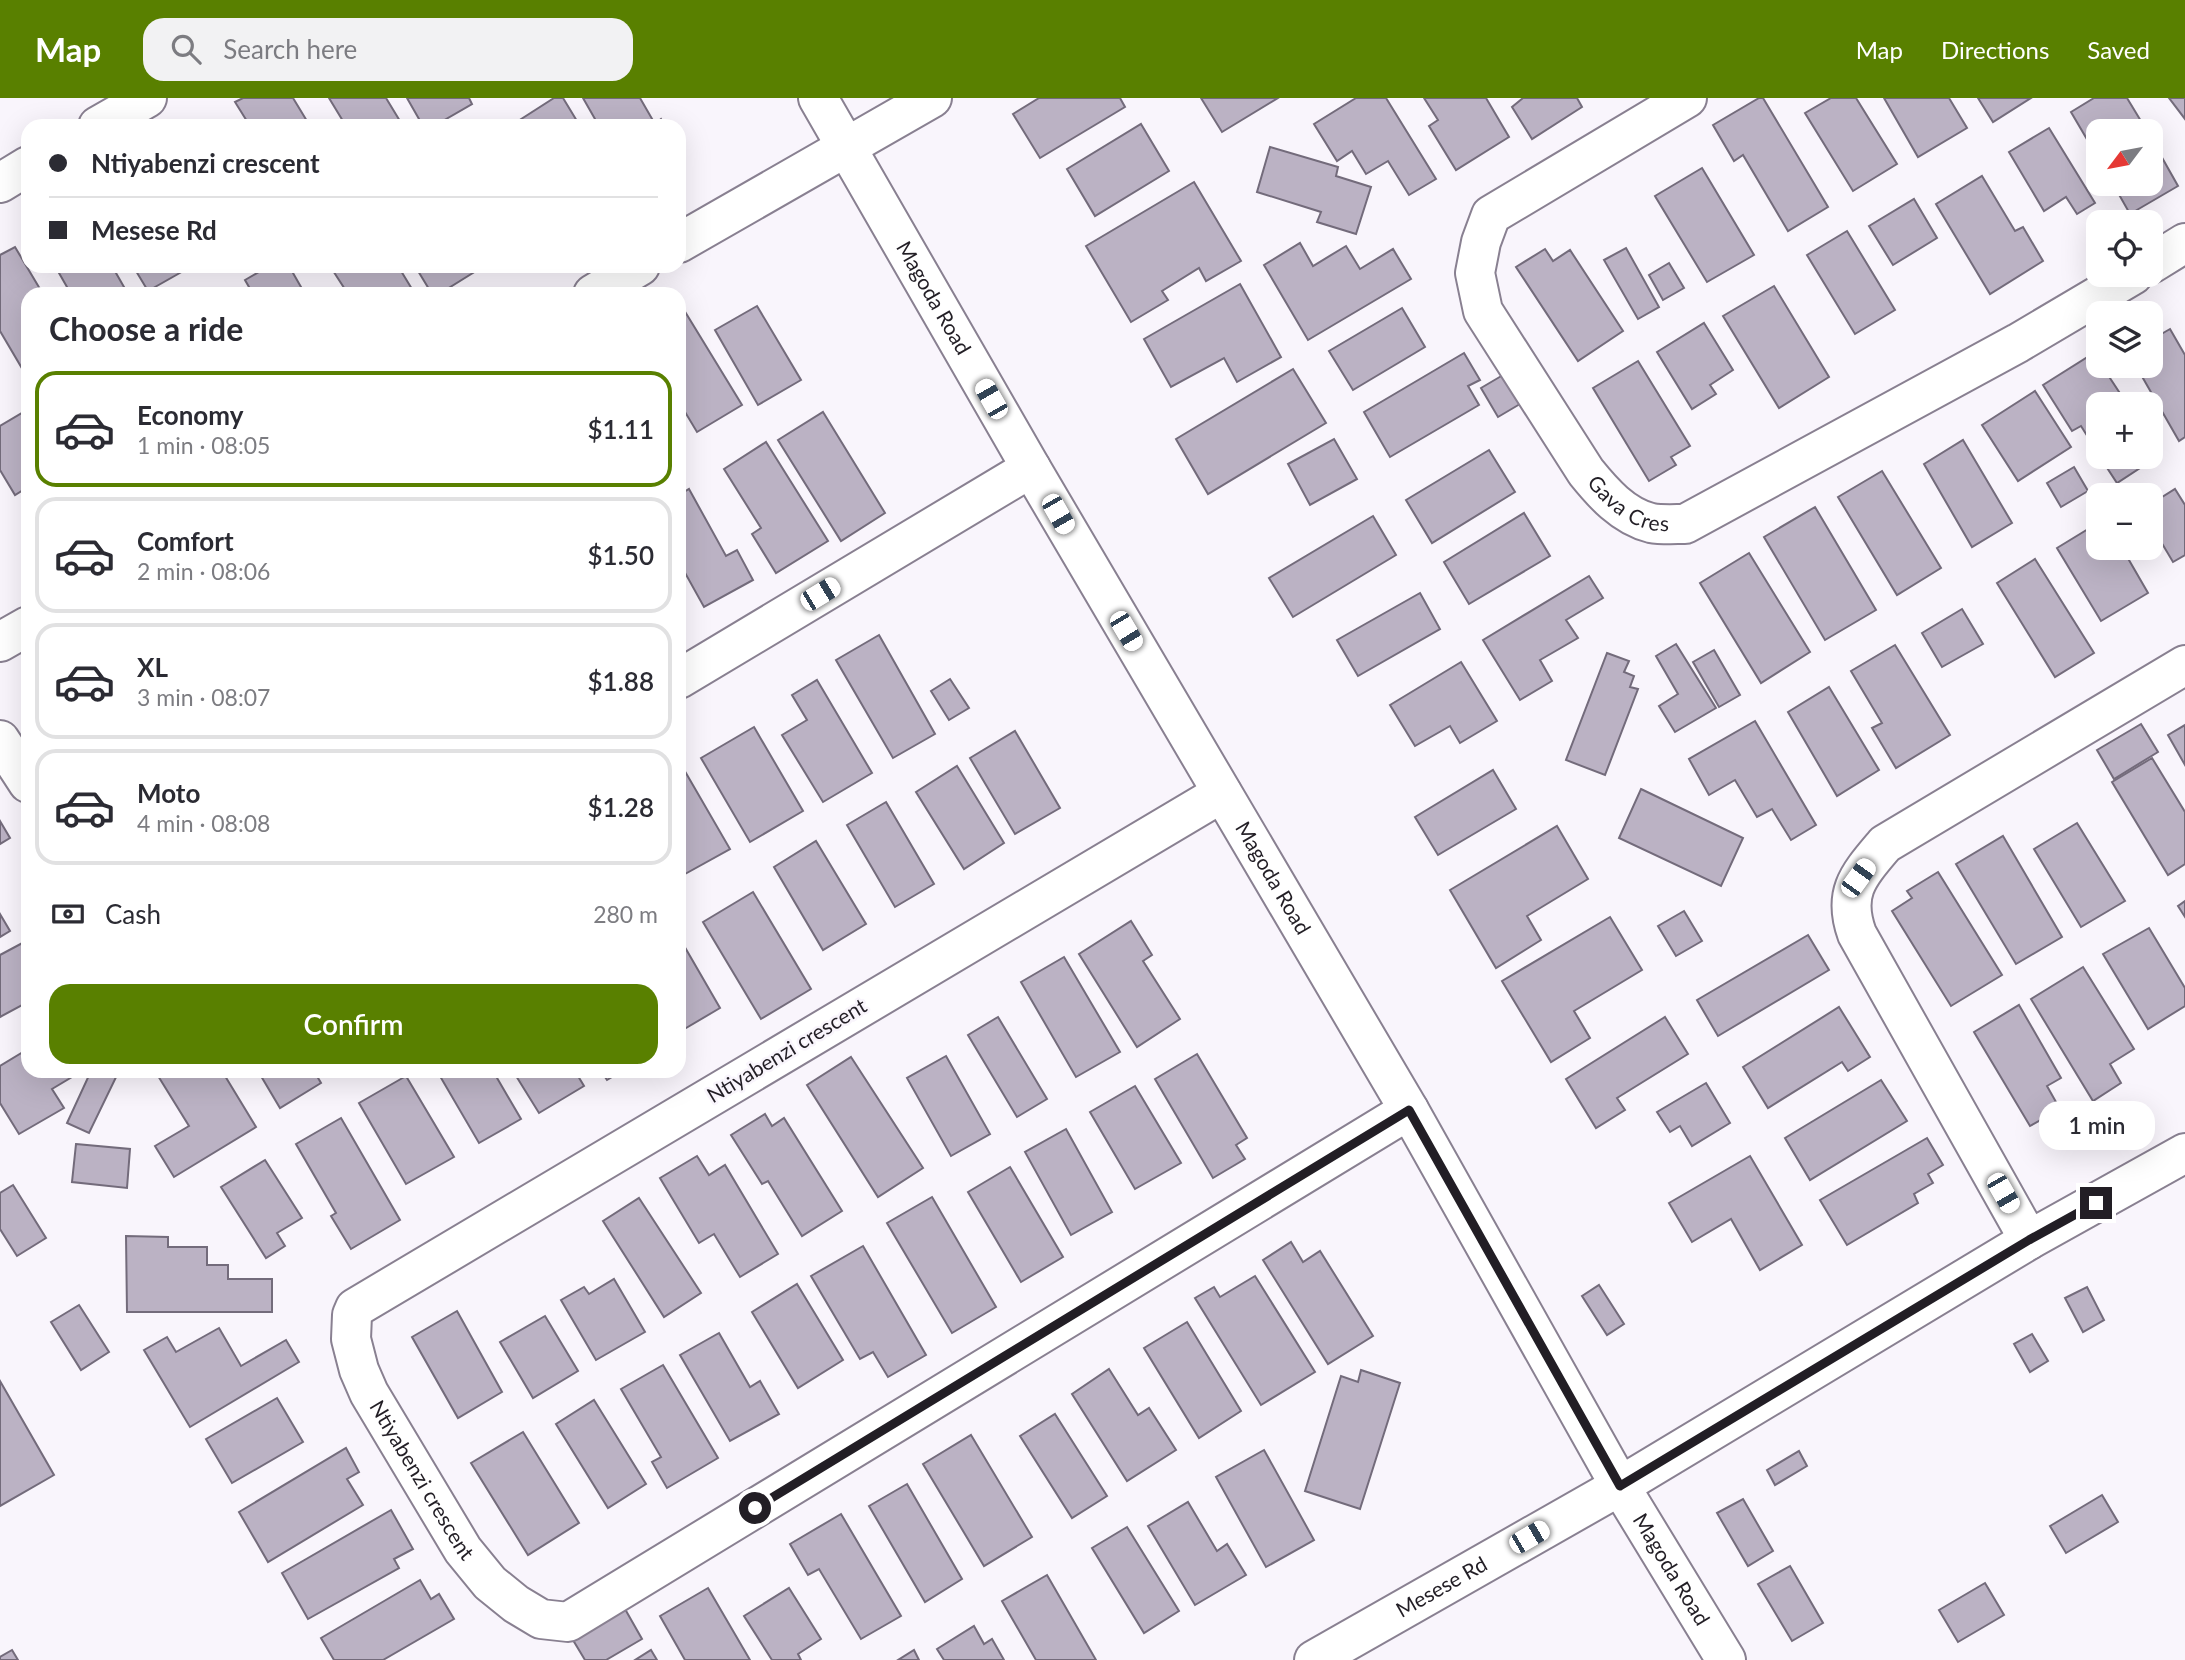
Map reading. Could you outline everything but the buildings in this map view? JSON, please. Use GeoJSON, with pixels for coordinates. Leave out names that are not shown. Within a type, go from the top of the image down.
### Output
{"type":"FeatureCollection","features":[{"type":"Feature","properties":{"kind":"street"},"geometry":{"type":"LineString","coordinates":[[110,119],[147,98]]}},
{"type":"Feature","properties":{"kind":"street","name":"Magoda Road"},"geometry":{"type":"LineString","coordinates":[[818,98],[1031,468],[1409,1110],[1620,1486],[1726,1660]]}},
{"type":"Feature","properties":{"kind":"street"},"geometry":{"type":"LineString","coordinates":[[686,239],[932,98]]}},
{"type":"Feature","properties":{"kind":"street","name":"Gava Cres"},"geometry":{"type":"LineString","coordinates":[[1688,98],[1491,215],[1481,242],[1475,273],[1483,311],[1586,472],[1603,493],[1625,512],[1652,523],[1685,524],[2018,342],[2112,287]]}},
{"type":"Feature","properties":{"kind":"street"},"geometry":{"type":"LineString","coordinates":[[0,183],[21,170]]}},
{"type":"Feature","properties":{"kind":"street"},"geometry":{"type":"LineString","coordinates":[[2163,257],[2185,243]]}},
{"type":"Feature","properties":{"kind":"street"},"geometry":{"type":"LineString","coordinates":[[605,287],[628,273]]}},
{"type":"Feature","properties":{"kind":"street"},"geometry":{"type":"LineString","coordinates":[[686,675],[1031,468]]}},
{"type":"Feature","properties":{"kind":"street"},"geometry":{"type":"LineString","coordinates":[[0,642],[21,630]]}},
{"type":"Feature","properties":{"kind":"street"},"geometry":{"type":"LineString","coordinates":[[2029,1240],[1857,934],[1850,905],[1858,878],[1885,844],[2185,665]]}},
{"type":"Feature","properties":{"kind":"street"},"geometry":{"type":"LineString","coordinates":[[0,740],[21,772]]}},
{"type":"Feature","properties":{"kind":"street","name":"Ntiyabenzi crescent"},"geometry":{"type":"LineString","coordinates":[[1222,793],[355,1308],[351,1327],[352,1350],[369,1393],[463,1550],[490,1583],[516,1604],[541,1619],[568,1622],[1409,1110]]}},
{"type":"Feature","properties":{"kind":"street","name":"Mesese Rd"},"geometry":{"type":"LineString","coordinates":[[1314,1660],[1620,1486],[2029,1240],[2185,1153]]}},
{"type":"Feature","properties":{"kind":"route"},"geometry":{"type":"LineString","coordinates":[[755,1508],[1409,1110],[1620,1486],[2029,1240],[2096,1203]]}}]}
